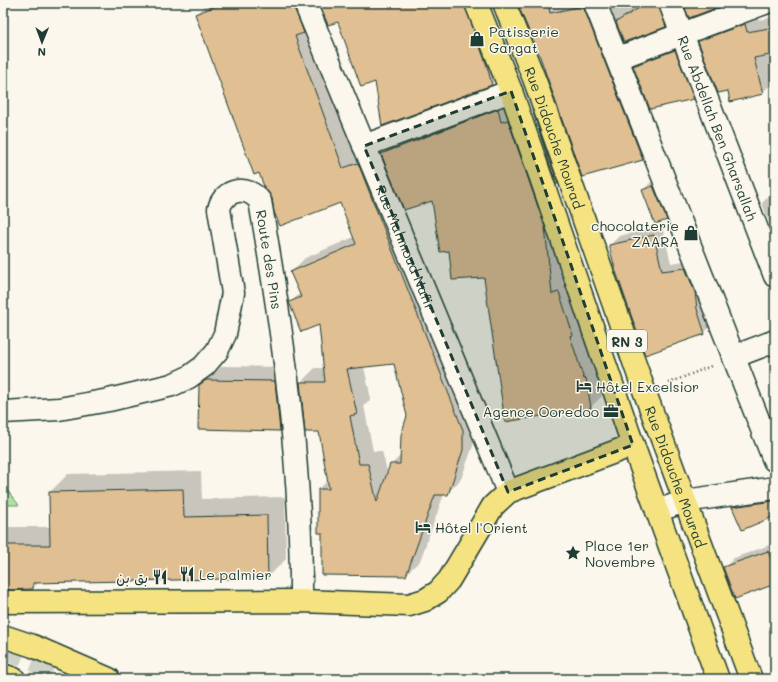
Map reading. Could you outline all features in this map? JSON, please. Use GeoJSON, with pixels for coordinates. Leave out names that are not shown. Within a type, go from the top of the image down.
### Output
{"type":"FeatureCollection","features":[{"type":"Feature","properties":{"kind":"main road","name":"Rue Didouche Mourad"},"geometry":{"type":"LineString","coordinates":[[476,3],[511,90],[657,511],[718,679]]}},
{"type":"Feature","properties":{"kind":"main road","name":"Rue Didouche Mourad"},"geometry":{"type":"LineString","coordinates":[[504,3],[535,81],[645,393],[751,679]]}},
{"type":"Feature","properties":{"kind":"main road"},"geometry":{"type":"LineString","coordinates":[[3,602],[301,601],[404,605],[425,600],[438,592],[449,580],[493,506],[508,492],[634,445]]}},
{"type":"Feature","properties":{"kind":"main road"},"geometry":{"type":"LineString","coordinates":[[3,636],[33,646],[109,679]]}},
{"type":"Feature","properties":{"kind":"main road"},"geometry":{"type":"LineString","coordinates":[[3,675],[14,679]]}},
{"type":"Feature","properties":{"kind":"street","name":"Rue Mahmoud Nafir"},"geometry":{"type":"LineString","coordinates":[[305,3],[508,492]]}},
{"type":"Feature","properties":{"kind":"street"},"geometry":{"type":"LineString","coordinates":[[595,3],[618,58],[774,460]]}},
{"type":"Feature","properties":{"kind":"street","name":"Rue Abdellah Ben Gharsallah"},"geometry":{"type":"LineString","coordinates":[[670,3],[775,276]]}},
{"type":"Feature","properties":{"kind":"street"},"geometry":{"type":"LineString","coordinates":[[618,58],[765,3]]}},
{"type":"Feature","properties":{"kind":"street"},"geometry":{"type":"LineString","coordinates":[[364,146],[511,90]]}},
{"type":"Feature","properties":{"kind":"street","name":"Route des Pins"},"geometry":{"type":"LineString","coordinates":[[3,412],[59,409],[109,400],[172,385],[189,377],[204,366],[217,351],[225,334],[232,293],[219,209],[220,204],[226,196],[235,191],[245,191],[254,194],[260,201],[280,317],[302,544],[301,601]]}},
{"type":"Feature","properties":{"kind":"street"},"geometry":{"type":"LineString","coordinates":[[733,357],[775,341]]}},
{"type":"Feature","properties":{"kind":"street"},"geometry":{"type":"LineString","coordinates":[[657,511],[685,501],[775,488]]}},
{"type":"Feature","properties":{"kind":"path"},"geometry":{"type":"LineString","coordinates":[[645,393],[733,357]]}},
{"type":"Feature","properties":{"kind":"highlighted area"},"geometry":{"type":"Polygon","coordinates":[[[511,91],[633,445],[508,492],[364,146],[511,91]]]}},
{"type":"Feature","properties":{"kind":"green space"},"geometry":{"type":"Polygon","coordinates":[[[3,485],[19,505],[3,505],[3,485]]]}},
{"type":"Feature","properties":{"kind":"building"},"geometry":{"type":"Polygon","coordinates":[[[224,3],[293,3],[304,33],[295,36],[343,168],[358,163],[463,430],[463,450],[448,495],[435,495],[406,576],[322,575],[322,533],[318,533],[318,489],[329,489],[319,432],[305,432],[300,382],[325,382],[319,325],[301,332],[289,302],[301,297],[290,272],[356,244],[340,203],[280,226],[274,212],[272,198],[265,189],[259,173],[254,175],[195,14],[224,3]],[[394,364],[347,369],[357,414],[350,416],[359,464],[368,464],[377,502],[390,464],[400,464],[401,435],[407,416],[394,364]]]}},
{"type":"Feature","properties":{"kind":"building"},"geometry":{"type":"Polygon","coordinates":[[[319,3],[464,3],[487,66],[492,85],[382,126],[375,82],[361,87],[338,22],[328,25],[319,3]]]}},
{"type":"Feature","properties":{"kind":"building"},"geometry":{"type":"Polygon","coordinates":[[[517,3],[548,3],[550,13],[583,6],[643,160],[582,177],[539,54],[517,3]]]}},
{"type":"Feature","properties":{"kind":"building"},"geometry":{"type":"Polygon","coordinates":[[[647,3],[658,3],[666,27],[624,42],[616,22],[647,3]]]}},
{"type":"Feature","properties":{"kind":"building"},"geometry":{"type":"Polygon","coordinates":[[[683,3],[729,3],[689,18],[683,3]]]}},
{"type":"Feature","properties":{"kind":"building"},"geometry":{"type":"Polygon","coordinates":[[[745,24],[747,32],[775,27],[775,54],[754,58],[763,94],[730,102],[728,91],[718,93],[698,41],[745,24]]]}},
{"type":"Feature","properties":{"kind":"building"},"geometry":{"type":"Polygon","coordinates":[[[675,50],[694,99],[650,109],[633,66],[675,50]]]}},
{"type":"Feature","properties":{"kind":"building"},"geometry":{"type":"Polygon","coordinates":[[[498,109],[501,122],[508,120],[545,227],[552,294],[559,292],[573,335],[570,336],[584,379],[586,378],[591,408],[505,422],[484,278],[452,280],[449,251],[440,252],[432,201],[404,210],[381,154],[498,109]]]}},
{"type":"Feature","properties":{"kind":"building"},"geometry":{"type":"Polygon","coordinates":[[[533,112],[558,184],[556,184],[533,112]]]}},
{"type":"Feature","properties":{"kind":"building"},"geometry":{"type":"Polygon","coordinates":[[[653,186],[667,220],[655,224],[642,190],[653,186]]]}},
{"type":"Feature","properties":{"kind":"building"},"geometry":{"type":"Polygon","coordinates":[[[654,235],[662,271],[685,268],[695,292],[697,309],[705,334],[645,355],[615,269],[609,245],[654,235]]]}},
{"type":"Feature","properties":{"kind":"building"},"geometry":{"type":"Polygon","coordinates":[[[206,380],[275,381],[280,431],[198,429],[199,385],[206,380]]]}},
{"type":"Feature","properties":{"kind":"building"},"geometry":{"type":"Polygon","coordinates":[[[183,489],[184,517],[267,515],[268,578],[33,583],[33,589],[3,590],[3,545],[50,545],[49,492],[183,489]]]}},
{"type":"Feature","properties":{"kind":"building"},"geometry":{"type":"Polygon","coordinates":[[[773,501],[775,506],[775,516],[742,530],[732,507],[773,501]]]}},
{"type":"Feature","properties":{"kind":"building"},"geometry":{"type":"Polygon","coordinates":[[[768,551],[775,571],[775,584],[735,599],[723,567],[768,551]]]}},
{"type":"Feature","properties":{"kind":"tunnel"},"geometry":{"type":"LineString","coordinates":[[3,648],[77,679]]}},
{"type":"Feature","properties":{"kind":"place","name":"Patisserie Gargat"},"geometry":{"type":"Point","coordinates":[477,39]}},
{"type":"Feature","properties":{"kind":"place","name":"chocolaterie ZAARA"},"geometry":{"type":"Point","coordinates":[691,233]}},
{"type":"Feature","properties":{"kind":"place","name":"Hôtel Excelsior"},"geometry":{"type":"Point","coordinates":[584,386]}},
{"type":"Feature","properties":{"kind":"place","name":"Agence Ooredoo"},"geometry":{"type":"Point","coordinates":[611,411]}},
{"type":"Feature","properties":{"kind":"place","name":"Hôtel l'Orient"},"geometry":{"type":"Point","coordinates":[423,527]}},
{"type":"Feature","properties":{"kind":"place","name":"Place 1er Novembre"},"geometry":{"type":"Point","coordinates":[573,553]}},
{"type":"Feature","properties":{"kind":"place","name":"Le palmier"},"geometry":{"type":"Point","coordinates":[187,574]}},
{"type":"Feature","properties":{"kind":"place","name":"بق بن"},"geometry":{"type":"Point","coordinates":[160,577]}}]}
